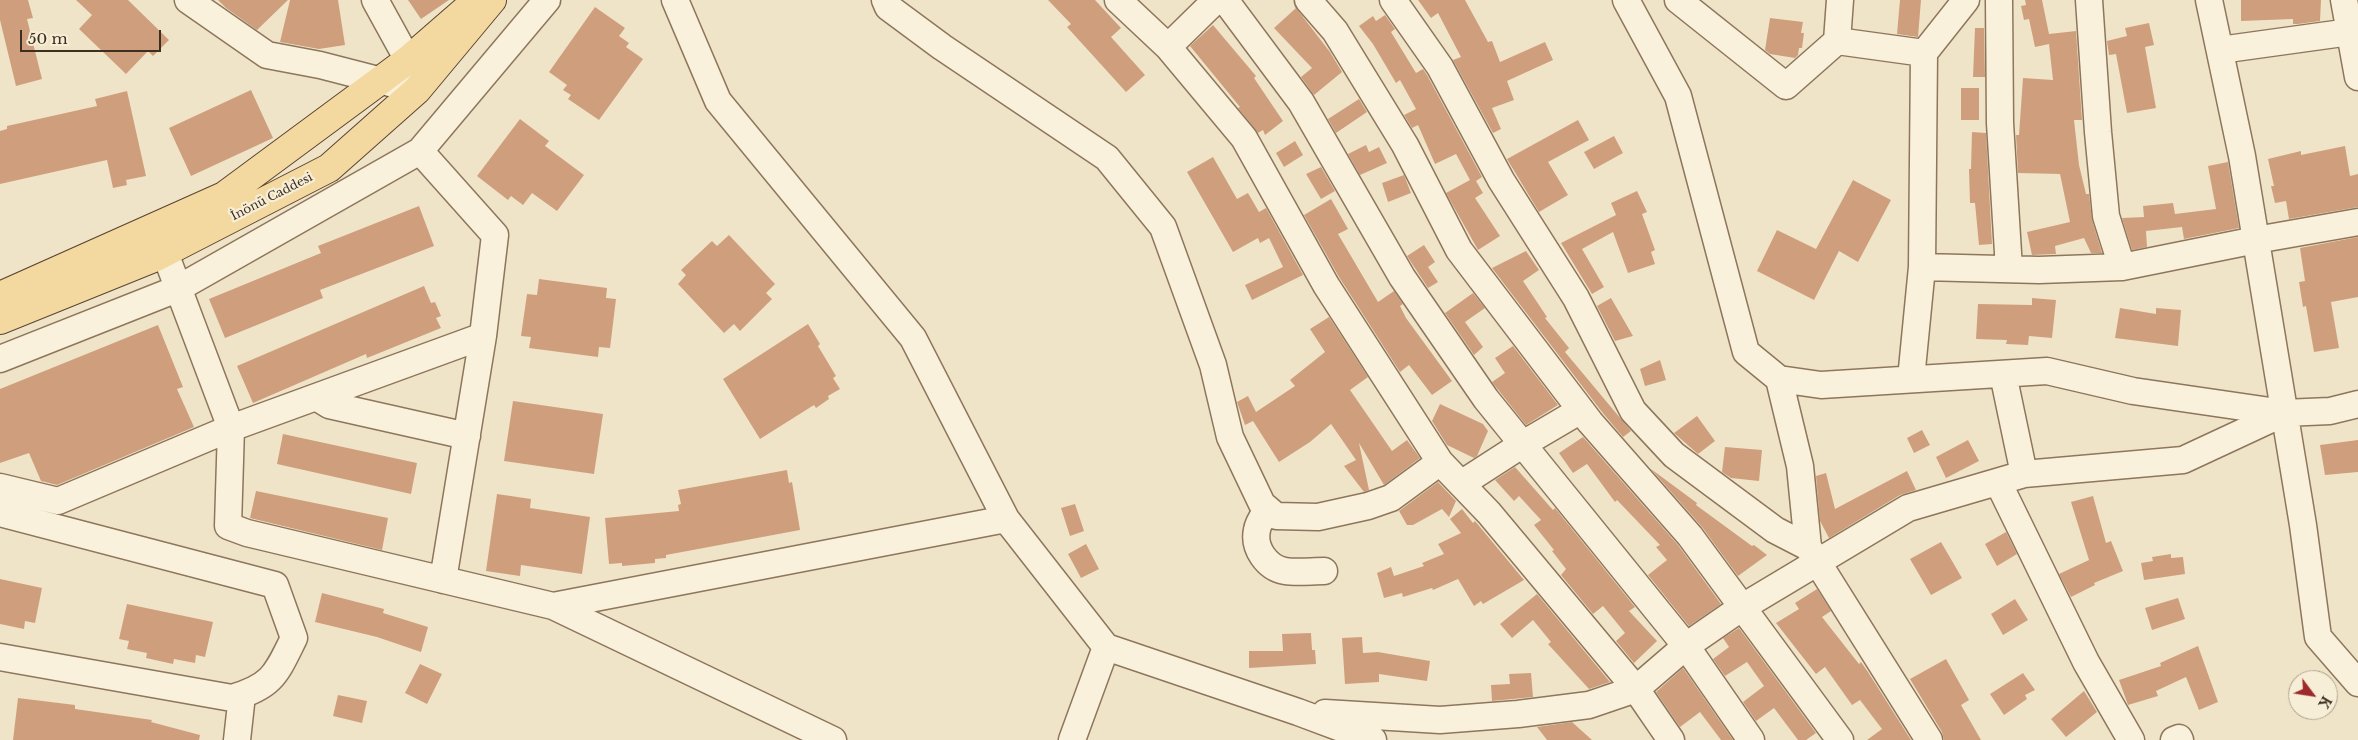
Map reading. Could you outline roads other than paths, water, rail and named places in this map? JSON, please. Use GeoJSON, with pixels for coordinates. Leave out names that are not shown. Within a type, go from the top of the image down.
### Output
{"type":"FeatureCollection","features":[{"type":"Feature","properties":{"kind":"main road","name":"İnönü Caddesi"},"geometry":{"type":"LineString","coordinates":[[0,296],[224,196],[408,60],[477,0]]}},
{"type":"Feature","properties":{"kind":"main road","name":"İnönü Caddesi"},"geometry":{"type":"LineString","coordinates":[[0,320],[165,252],[329,168],[417,90],[492,0]]}},
{"type":"Feature","properties":{"kind":"street"},"geometry":{"type":"LineString","coordinates":[[188,0],[267,55],[320,65],[379,82],[417,90],[408,60],[375,0]]}},
{"type":"Feature","properties":{"kind":"street"},"geometry":{"type":"LineString","coordinates":[[0,359],[177,289],[420,151],[547,0]]}},
{"type":"Feature","properties":{"kind":"street"},"geometry":{"type":"LineString","coordinates":[[675,0],[718,101],[913,338],[1006,518],[1106,647],[1298,712],[1373,740]]}},
{"type":"Feature","properties":{"kind":"street"},"geometry":{"type":"LineString","coordinates":[[885,0],[888,7],[942,47],[1107,158],[1164,227],[1213,365],[1230,437],[1262,504],[1276,516],[1318,517],[1368,506],[1391,498],[1440,462]]}},
{"type":"Feature","properties":{"kind":"street"},"geometry":{"type":"LineString","coordinates":[[1118,0],[1168,47],[1244,138],[1326,285],[1440,462],[1489,513],[1636,689],[1671,740]]}},
{"type":"Feature","properties":{"kind":"street"},"geometry":{"type":"LineString","coordinates":[[1168,47],[1216,0]]}},
{"type":"Feature","properties":{"kind":"street"},"geometry":{"type":"LineString","coordinates":[[1224,0],[1302,102],[1402,277],[1486,399],[1686,646],[1751,740]]}},
{"type":"Feature","properties":{"kind":"street"},"geometry":{"type":"LineString","coordinates":[[1308,0],[1334,31],[1406,144],[1459,250],[1581,410],[1690,536],[1741,608],[1840,740]]}},
{"type":"Feature","properties":{"kind":"street"},"geometry":{"type":"LineString","coordinates":[[1393,0],[1440,67],[1501,180],[1576,298],[1633,411],[1674,455],[1775,530],[1814,555]]}},
{"type":"Feature","properties":{"kind":"street"},"geometry":{"type":"LineString","coordinates":[[1626,0],[1678,96],[1746,352],[1779,379],[1821,385],[2047,371],[2132,391],[2284,413],[2330,411],[2358,404]]}},
{"type":"Feature","properties":{"kind":"street"},"geometry":{"type":"LineString","coordinates":[[1678,0],[1786,86],[1837,41],[1840,0]]}},
{"type":"Feature","properties":{"kind":"street"},"geometry":{"type":"LineString","coordinates":[[1911,379],[1922,266],[1924,53],[1966,0]]}},
{"type":"Feature","properties":{"kind":"street"},"geometry":{"type":"LineString","coordinates":[[1999,0],[2000,123],[2009,269]]}},
{"type":"Feature","properties":{"kind":"street"},"geometry":{"type":"LineString","coordinates":[[2089,0],[2106,216],[2122,267]]}},
{"type":"Feature","properties":{"kind":"street"},"geometry":{"type":"LineString","coordinates":[[2209,0],[2242,156],[2318,637],[2358,683]]}},
{"type":"Feature","properties":{"kind":"street"},"geometry":{"type":"LineString","coordinates":[[2344,0],[2358,77]]}},
{"type":"Feature","properties":{"kind":"street"},"geometry":{"type":"LineString","coordinates":[[2220,50],[2350,32]]}},
{"type":"Feature","properties":{"kind":"street"},"geometry":{"type":"LineString","coordinates":[[1837,41],[1924,53]]}},
{"type":"Feature","properties":{"kind":"street"},"geometry":{"type":"LineString","coordinates":[[420,151],[495,235],[483,336],[443,580]]}},
{"type":"Feature","properties":{"kind":"street"},"geometry":{"type":"LineString","coordinates":[[1922,266],[2009,269],[2122,267],[2358,222]]}},
{"type":"Feature","properties":{"kind":"street"},"geometry":{"type":"LineString","coordinates":[[165,252],[177,289],[231,428],[228,526],[286,543],[553,606],[833,740]]}},
{"type":"Feature","properties":{"kind":"street"},"geometry":{"type":"LineString","coordinates":[[0,486],[58,501],[231,428],[483,336]]}},
{"type":"Feature","properties":{"kind":"street"},"geometry":{"type":"LineString","coordinates":[[2004,374],[2024,474]]}},
{"type":"Feature","properties":{"kind":"street"},"geometry":{"type":"LineString","coordinates":[[1779,379],[1800,466],[1814,555],[1929,740]]}},
{"type":"Feature","properties":{"kind":"street"},"geometry":{"type":"LineString","coordinates":[[316,397],[329,405],[466,436]]}},
{"type":"Feature","properties":{"kind":"street"},"geometry":{"type":"LineString","coordinates":[[1461,484],[1523,444],[1581,410]]}},
{"type":"Feature","properties":{"kind":"street"},"geometry":{"type":"LineString","coordinates":[[1298,712],[1440,720],[1518,714],[1589,705],[1636,689],[1686,646],[1814,555],[1908,508],[2024,474],[2183,460],[2284,413]]}},
{"type":"Feature","properties":{"kind":"street"},"geometry":{"type":"LineString","coordinates":[[1998,482],[2086,662],[2131,740]]}},
{"type":"Feature","properties":{"kind":"street"},"geometry":{"type":"LineString","coordinates":[[1268,509],[1257,527],[1256,534],[1259,551],[1264,557],[1277,568],[1286,571],[1324,571]]}},
{"type":"Feature","properties":{"kind":"street"},"geometry":{"type":"LineString","coordinates":[[0,513],[275,585]]}},
{"type":"Feature","properties":{"kind":"street"},"geometry":{"type":"LineString","coordinates":[[553,606],[1006,518]]}},
{"type":"Feature","properties":{"kind":"street"},"geometry":{"type":"LineString","coordinates":[[0,657],[232,698],[256,691],[276,674],[294,638],[275,585],[286,543]]}},
{"type":"Feature","properties":{"kind":"street"},"geometry":{"type":"LineString","coordinates":[[1072,740],[1106,647]]}},
{"type":"Feature","properties":{"kind":"street"},"geometry":{"type":"LineString","coordinates":[[237,740],[242,695]]}},
{"type":"Feature","properties":{"kind":"street"},"geometry":{"type":"LineString","coordinates":[[2174,740],[2179,738],[2180,740]]}}]}
